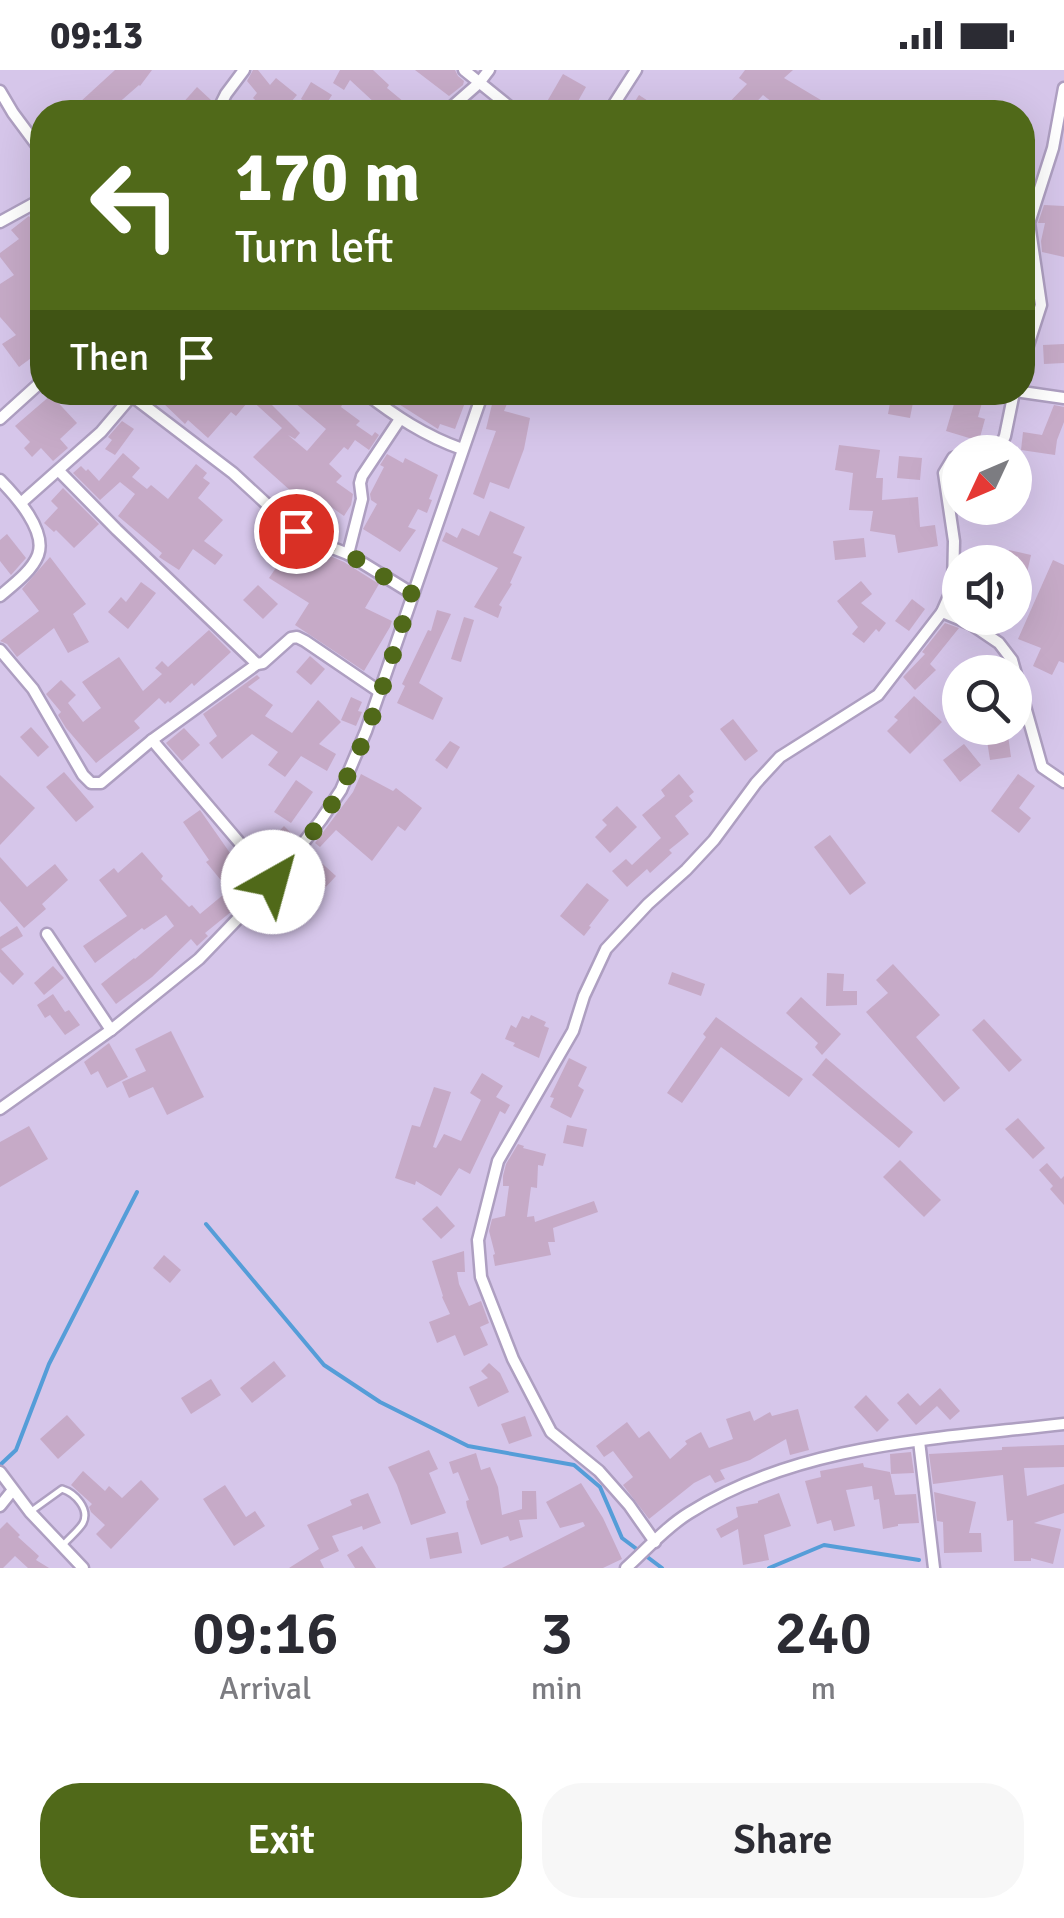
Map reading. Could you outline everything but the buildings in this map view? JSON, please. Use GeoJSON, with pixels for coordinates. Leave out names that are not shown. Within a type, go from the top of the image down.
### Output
{"type":"FeatureCollection","features":[{"type":"Feature","properties":{"kind":"street"},"geometry":{"type":"LineString","coordinates":[[223,100],[244,70]]}},
{"type":"Feature","properties":{"kind":"street"},"geometry":{"type":"LineString","coordinates":[[464,70],[501,100]]}},
{"type":"Feature","properties":{"kind":"street"},"geometry":{"type":"LineString","coordinates":[[460,100],[489,70]]}},
{"type":"Feature","properties":{"kind":"street"},"geometry":{"type":"LineString","coordinates":[[617,100],[636,70]]}},
{"type":"Feature","properties":{"kind":"street"},"geometry":{"type":"LineString","coordinates":[[1035,204],[1053,148],[1064,88]]}},
{"type":"Feature","properties":{"kind":"street"},"geometry":{"type":"LineString","coordinates":[[0,91],[30,136]]}},
{"type":"Feature","properties":{"kind":"street"},"geometry":{"type":"LineString","coordinates":[[0,222],[30,205]]}},
{"type":"Feature","properties":{"kind":"street"},"geometry":{"type":"LineString","coordinates":[[1035,261],[1042,305],[1035,326]]}},
{"type":"Feature","properties":{"kind":"street"},"geometry":{"type":"LineString","coordinates":[[0,419],[30,392]]}},
{"type":"Feature","properties":{"kind":"street"},"geometry":{"type":"LineString","coordinates":[[1035,394],[1064,398]]}},
{"type":"Feature","properties":{"kind":"street"},"geometry":{"type":"LineString","coordinates":[[22,502],[101,432],[124,405]]}},
{"type":"Feature","properties":{"kind":"street"},"geometry":{"type":"LineString","coordinates":[[148,405],[233,472],[296,531],[348,554],[412,594]]}},
{"type":"Feature","properties":{"kind":"street"},"geometry":{"type":"LineString","coordinates":[[381,405],[433,438],[462,449]]}},
{"type":"Feature","properties":{"kind":"street"},"geometry":{"type":"LineString","coordinates":[[0,1110],[111,1030],[199,959],[273,882],[341,790],[380,692],[478,405]]}},
{"type":"Feature","properties":{"kind":"street"},"geometry":{"type":"LineString","coordinates":[[1005,435],[1011,405]]}},
{"type":"Feature","properties":{"kind":"street"},"geometry":{"type":"LineString","coordinates":[[348,554],[362,498],[362,476],[400,419]]}},
{"type":"Feature","properties":{"kind":"street"},"geometry":{"type":"LineString","coordinates":[[59,470],[257,664]]}},
{"type":"Feature","properties":{"kind":"street"},"geometry":{"type":"LineString","coordinates":[[0,480],[22,502],[40,552],[0,596]]}},
{"type":"Feature","properties":{"kind":"street"},"geometry":{"type":"LineString","coordinates":[[654,1543],[599,1471],[551,1432],[513,1359],[481,1277],[478,1240],[498,1161],[573,1030],[606,949],[714,840],[780,757],[878,695],[942,612]]}},
{"type":"Feature","properties":{"kind":"street"},"geometry":{"type":"LineString","coordinates":[[988,635],[1000,643],[1012,660],[1042,766],[1064,782]]}},
{"type":"Feature","properties":{"kind":"street"},"geometry":{"type":"LineString","coordinates":[[0,650],[33,689],[91,784],[101,783],[152,740],[262,664],[291,638],[305,640],[380,692]]}},
{"type":"Feature","properties":{"kind":"street"},"geometry":{"type":"LineString","coordinates":[[152,740],[273,882]]}},
{"type":"Feature","properties":{"kind":"street"},"geometry":{"type":"LineString","coordinates":[[48,934],[111,1030]]}},
{"type":"Feature","properties":{"kind":"street"},"geometry":{"type":"LineString","coordinates":[[627,1568],[685,1515],[721,1494],[810,1461],[920,1440],[1064,1424]]}},
{"type":"Feature","properties":{"kind":"street"},"geometry":{"type":"LineString","coordinates":[[920,1440],[934,1568]]}},
{"type":"Feature","properties":{"kind":"street"},"geometry":{"type":"LineString","coordinates":[[0,1472],[30,1512],[83,1568]]}},
{"type":"Feature","properties":{"kind":"street"},"geometry":{"type":"LineString","coordinates":[[0,1506],[11,1489]]}},
{"type":"Feature","properties":{"kind":"lane"},"geometry":{"type":"LineString","coordinates":[[30,1512],[62,1489],[71,1491],[81,1503],[84,1523],[62,1546]]}},
{"type":"Feature","properties":{"kind":"waterway"},"geometry":{"type":"LineString","coordinates":[[0,1465],[16,1450],[49,1364],[137,1192]]}},
{"type":"Feature","properties":{"kind":"waterway"},"geometry":{"type":"LineString","coordinates":[[206,1224],[324,1365],[380,1402],[468,1446],[574,1465],[600,1487],[622,1538],[638,1550]]}},
{"type":"Feature","properties":{"kind":"waterway"},"geometry":{"type":"LineString","coordinates":[[769,1568],[824,1545],[919,1560]]}},
{"type":"Feature","properties":{"kind":"waterway"},"geometry":{"type":"LineString","coordinates":[[646,1556],[662,1568]]}},
{"type":"Feature","properties":{"kind":"route"},"geometry":{"type":"LineString","coordinates":[[273,882],[341,790],[366,731],[412,594],[348,554],[296,531]]}}]}
